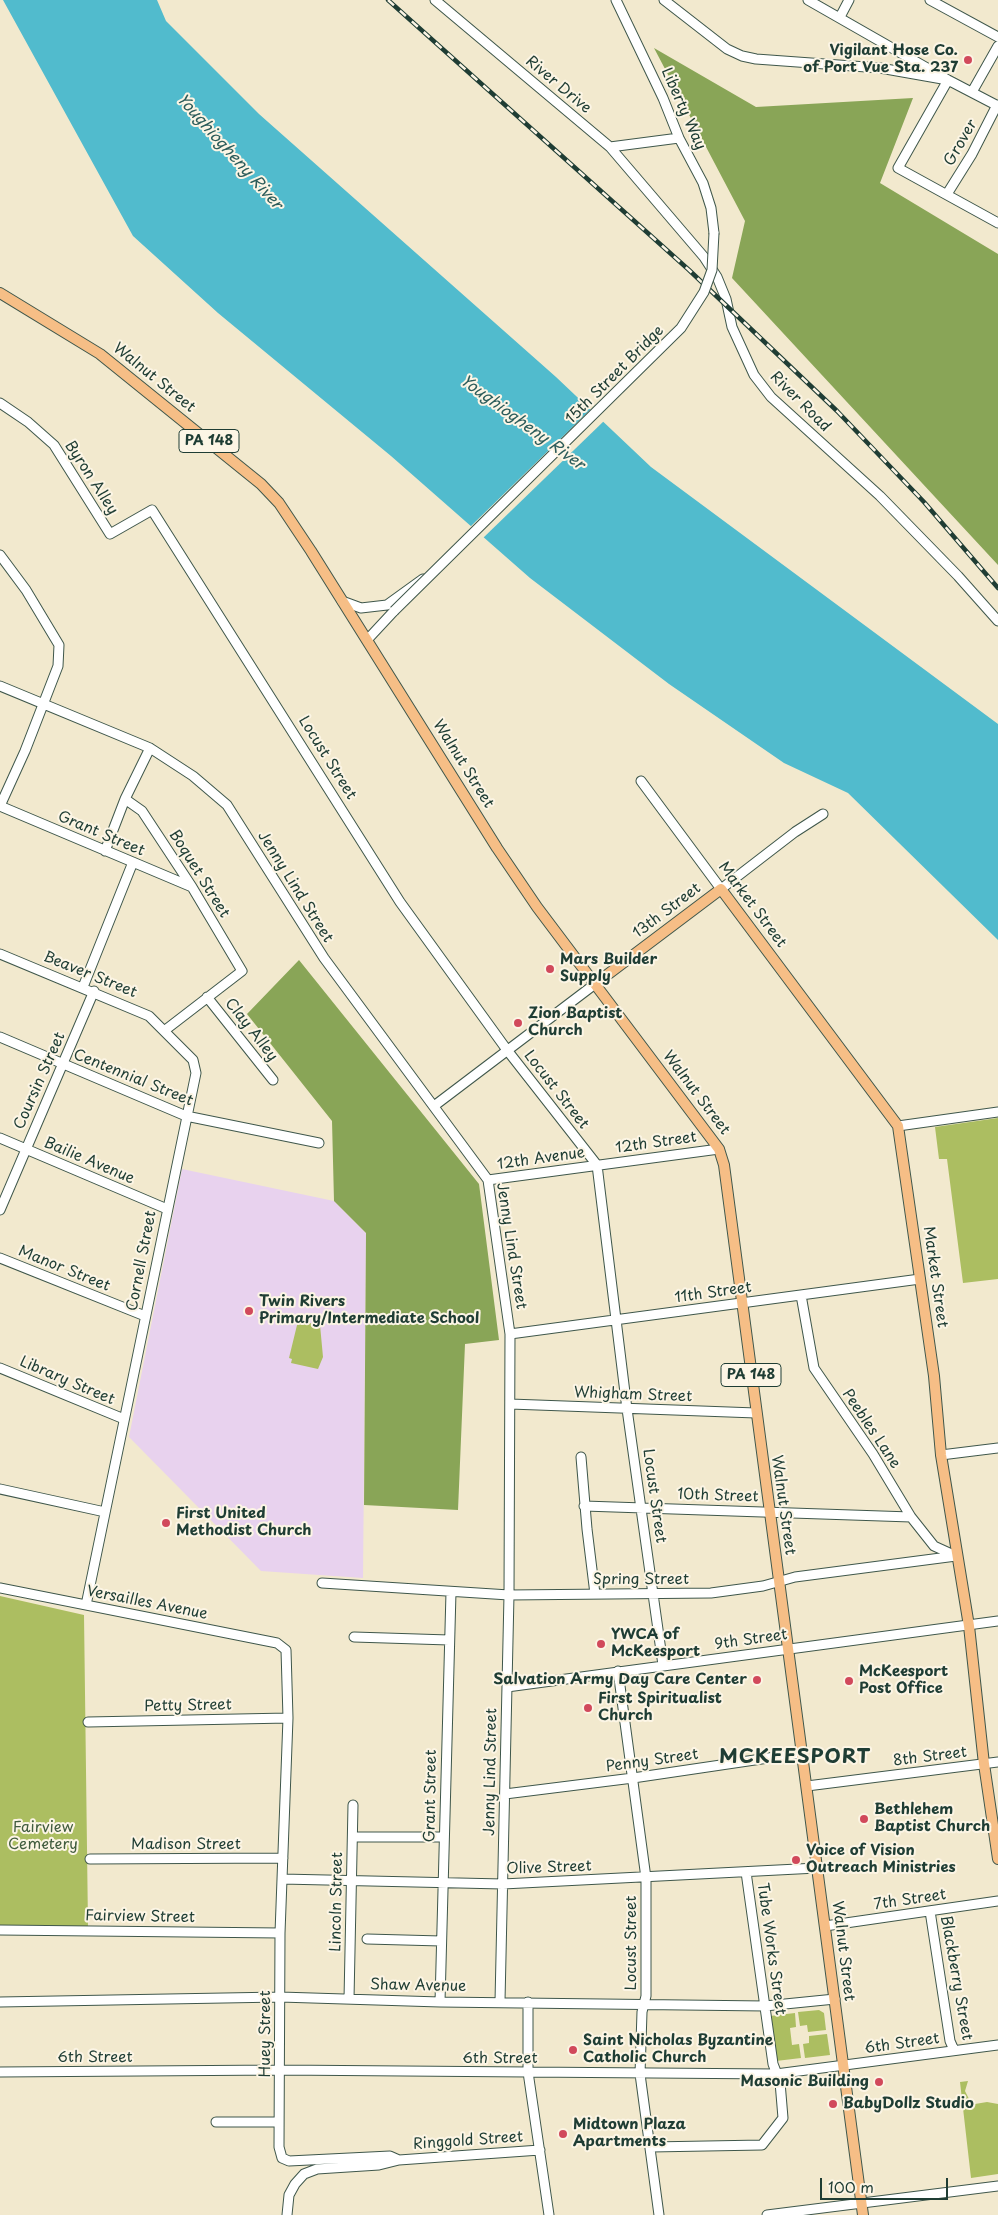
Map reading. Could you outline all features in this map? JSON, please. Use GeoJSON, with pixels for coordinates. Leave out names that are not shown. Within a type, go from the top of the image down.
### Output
{"type":"FeatureCollection","features":[{"type":"Feature","properties":{"kind":"main road","name":"Walnut Street"},"geometry":{"type":"LineString","coordinates":[[0,293],[100,354],[260,484],[279,504],[294,524],[502,856],[537,907],[719,1149],[724,1165],[862,2210]]}},
{"type":"Feature","properties":{"kind":"main road","name":"13th Street"},"geometry":{"type":"LineString","coordinates":[[595,984],[721,889]]}},
{"type":"Feature","properties":{"kind":"main road","name":"Market Street"},"geometry":{"type":"LineString","coordinates":[[721,889],[898,1126],[934,1376],[941,1455],[956,1556],[969,1626],[984,1764],[998,1859]]}},
{"type":"Feature","properties":{"kind":"street","name":"River Drive"},"geometry":{"type":"LineString","coordinates":[[435,0],[610,147]]}},
{"type":"Feature","properties":{"kind":"street","name":"Liberty Way"},"geometry":{"type":"LineString","coordinates":[[616,0],[663,98],[679,138],[703,182],[711,208],[714,233]]}},
{"type":"Feature","properties":{"kind":"street"},"geometry":{"type":"LineString","coordinates":[[664,0],[727,49],[742,56],[756,59],[886,68],[948,80]]}},
{"type":"Feature","properties":{"kind":"street"},"geometry":{"type":"LineString","coordinates":[[808,0],[948,80],[998,106]]}},
{"type":"Feature","properties":{"kind":"street"},"geometry":{"type":"LineString","coordinates":[[840,17],[849,0]]}},
{"type":"Feature","properties":{"kind":"street"},"geometry":{"type":"LineString","coordinates":[[930,0],[998,37]]}},
{"type":"Feature","properties":{"kind":"street"},"geometry":{"type":"LineString","coordinates":[[972,92],[998,46]]}},
{"type":"Feature","properties":{"kind":"street"},"geometry":{"type":"LineString","coordinates":[[948,80],[898,168],[998,223]]}},
{"type":"Feature","properties":{"kind":"street","name":"Grover"},"geometry":{"type":"LineString","coordinates":[[946,194],[972,154],[998,106]]}},
{"type":"Feature","properties":{"kind":"street"},"geometry":{"type":"LineString","coordinates":[[610,147],[679,138]]}},
{"type":"Feature","properties":{"kind":"street","name":"River Road"},"geometry":{"type":"LineString","coordinates":[[610,147],[704,257],[717,277],[740,343],[754,375],[771,397],[880,496],[958,576],[998,621]]}},
{"type":"Feature","properties":{"kind":"street","name":"15th Street Bridge"},"geometry":{"type":"LineString","coordinates":[[367,640],[390,608],[439,567],[681,328],[704,292],[713,261],[714,233]]}},
{"type":"Feature","properties":{"kind":"street","name":"Byron Alley"},"geometry":{"type":"LineString","coordinates":[[0,403],[28,422],[54,445],[110,534],[152,510]]}},
{"type":"Feature","properties":{"kind":"street","name":"Locust Street"},"geometry":{"type":"LineString","coordinates":[[152,510],[400,902],[507,1050],[597,1165],[627,1409],[663,1665]]}},
{"type":"Feature","properties":{"kind":"street"},"geometry":{"type":"LineString","coordinates":[[0,554],[26,590],[59,645],[58,666],[0,806]]}},
{"type":"Feature","properties":{"kind":"street"},"geometry":{"type":"LineString","coordinates":[[342,601],[361,608],[390,608]]}},
{"type":"Feature","properties":{"kind":"street","name":"Jenny Lind Street"},"geometry":{"type":"LineString","coordinates":[[0,686],[150,748],[193,776],[227,804],[324,958],[488,1180],[510,1334],[509,1595],[500,2001]]}},
{"type":"Feature","properties":{"kind":"street"},"geometry":{"type":"LineString","coordinates":[[105,851],[125,799],[150,748]]}},
{"type":"Feature","properties":{"kind":"street","name":"Market Street"},"geometry":{"type":"LineString","coordinates":[[641,781],[721,889]]}},
{"type":"Feature","properties":{"kind":"street","name":"Boquet Street"},"geometry":{"type":"LineString","coordinates":[[125,799],[142,811],[192,887],[242,971],[208,998]]}},
{"type":"Feature","properties":{"kind":"street","name":"Grant Street"},"geometry":{"type":"LineString","coordinates":[[0,806],[192,887]]}},
{"type":"Feature","properties":{"kind":"street","name":"13th Street"},"geometry":{"type":"LineString","coordinates":[[721,889],[795,832],[823,814]]}},
{"type":"Feature","properties":{"kind":"street"},"geometry":{"type":"LineString","coordinates":[[83,988],[133,862]]}},
{"type":"Feature","properties":{"kind":"street","name":"Beaver Street"},"geometry":{"type":"LineString","coordinates":[[0,954],[94,991],[149,1016],[164,1031]]}},
{"type":"Feature","properties":{"kind":"street","name":"13th Street"},"geometry":{"type":"LineString","coordinates":[[434,1106],[595,984]]}},
{"type":"Feature","properties":{"kind":"street","name":"Coursin Street"},"geometry":{"type":"LineString","coordinates":[[0,1210],[94,991]]}},
{"type":"Feature","properties":{"kind":"street"},"geometry":{"type":"LineString","coordinates":[[164,1031],[208,998]]}},
{"type":"Feature","properties":{"kind":"street","name":"Clay Alley"},"geometry":{"type":"LineString","coordinates":[[208,998],[273,1080]]}},
{"type":"Feature","properties":{"kind":"street","name":"Cornell Street"},"geometry":{"type":"LineString","coordinates":[[86,1605],[196,1073],[193,1060],[164,1031]]}},
{"type":"Feature","properties":{"kind":"street","name":"Centennial Street"},"geometry":{"type":"LineString","coordinates":[[0,1037],[186,1116],[319,1143]]}},
{"type":"Feature","properties":{"kind":"street"},"geometry":{"type":"LineString","coordinates":[[898,1126],[998,1112]]}},
{"type":"Feature","properties":{"kind":"street","name":"Bailie Avenue"},"geometry":{"type":"LineString","coordinates":[[0,1138],[167,1210]]}},
{"type":"Feature","properties":{"kind":"street","name":"12th Street"},"geometry":{"type":"LineString","coordinates":[[597,1165],[719,1149]]}},
{"type":"Feature","properties":{"kind":"street","name":"12th Avenue"},"geometry":{"type":"LineString","coordinates":[[488,1180],[597,1165]]}},
{"type":"Feature","properties":{"kind":"street","name":"Manor Street"},"geometry":{"type":"LineString","coordinates":[[0,1258],[145,1316]]}},
{"type":"Feature","properties":{"kind":"street","name":"11th Street"},"geometry":{"type":"LineString","coordinates":[[510,1334],[920,1279]]}},
{"type":"Feature","properties":{"kind":"street","name":"Peebles Lane"},"geometry":{"type":"LineString","coordinates":[[801,1295],[814,1368],[873,1454],[911,1517],[934,1546],[956,1556]]}},
{"type":"Feature","properties":{"kind":"street","name":"Library Street"},"geometry":{"type":"LineString","coordinates":[[0,1368],[124,1419]]}},
{"type":"Feature","properties":{"kind":"street","name":"Whigham Street"},"geometry":{"type":"LineString","coordinates":[[510,1404],[756,1413]]}},
{"type":"Feature","properties":{"kind":"street"},"geometry":{"type":"LineString","coordinates":[[941,1455],[998,1448]]}},
{"type":"Feature","properties":{"kind":"street"},"geometry":{"type":"LineString","coordinates":[[581,1457],[584,1506],[595,1594]]}},
{"type":"Feature","properties":{"kind":"street"},"geometry":{"type":"LineString","coordinates":[[0,1489],[105,1512]]}},
{"type":"Feature","properties":{"kind":"street","name":"10th Street"},"geometry":{"type":"LineString","coordinates":[[584,1506],[911,1517]]}},
{"type":"Feature","properties":{"kind":"street","name":"Spring Street"},"geometry":{"type":"LineString","coordinates":[[322,1583],[509,1595],[711,1593],[778,1582],[795,1577],[956,1556]]}},
{"type":"Feature","properties":{"kind":"street","name":"Versailles Avenue"},"geometry":{"type":"LineString","coordinates":[[0,1588],[276,1643],[286,1650]]}},
{"type":"Feature","properties":{"kind":"street","name":"Grant Street"},"geometry":{"type":"LineString","coordinates":[[440,2002],[448,1640],[452,1592]]}},
{"type":"Feature","properties":{"kind":"street","name":"9th Street"},"geometry":{"type":"LineString","coordinates":[[507,1687],[788,1648],[969,1626],[998,1620]]}},
{"type":"Feature","properties":{"kind":"street"},"geometry":{"type":"LineString","coordinates":[[354,1637],[448,1640]]}},
{"type":"Feature","properties":{"kind":"street","name":"Huey Street"},"geometry":{"type":"LineString","coordinates":[[286,1650],[288,1718],[280,1933],[279,2147],[282,2158],[289,2161],[390,2156],[398,2160]]}},
{"type":"Feature","properties":{"kind":"street","name":"Locust Street"},"geometry":{"type":"LineString","coordinates":[[618,1671],[646,1878],[646,1987],[640,2074],[659,2215]]}},
{"type":"Feature","properties":{"kind":"street","name":"Petty Street"},"geometry":{"type":"LineString","coordinates":[[88,1722],[288,1718]]}},
{"type":"Feature","properties":{"kind":"street","name":"Penny Street"},"geometry":{"type":"LineString","coordinates":[[505,1794],[632,1778],[802,1753]]}},
{"type":"Feature","properties":{"kind":"street","name":"8th Street"},"geometry":{"type":"LineString","coordinates":[[807,1786],[998,1762]]}},
{"type":"Feature","properties":{"kind":"street","name":"Lincoln Street"},"geometry":{"type":"LineString","coordinates":[[349,1999],[353,1805]]}},
{"type":"Feature","properties":{"kind":"street"},"geometry":{"type":"LineString","coordinates":[[353,1837],[444,1837]]}},
{"type":"Feature","properties":{"kind":"street","name":"Madison Street"},"geometry":{"type":"LineString","coordinates":[[90,1859],[283,1858]]}},
{"type":"Feature","properties":{"kind":"street","name":"Olive Street"},"geometry":{"type":"LineString","coordinates":[[282,1879],[503,1884],[817,1868]]}},
{"type":"Feature","properties":{"kind":"street","name":"Tube Works Street"},"geometry":{"type":"LineString","coordinates":[[651,2147],[762,2145],[783,2118],[780,2082],[776,2074],[746,1872]]}},
{"type":"Feature","properties":{"kind":"street","name":"7th Street"},"geometry":{"type":"LineString","coordinates":[[826,1926],[998,1901]]}},
{"type":"Feature","properties":{"kind":"street","name":"Blackberry Street"},"geometry":{"type":"LineString","coordinates":[[930,1911],[950,2041],[954,2050]]}},
{"type":"Feature","properties":{"kind":"street","name":"Fairview Street"},"geometry":{"type":"LineString","coordinates":[[0,1930],[280,1933]]}},
{"type":"Feature","properties":{"kind":"street"},"geometry":{"type":"LineString","coordinates":[[367,1939],[441,1941]]}},
{"type":"Feature","properties":{"kind":"street","name":"Shaw Avenue"},"geometry":{"type":"LineString","coordinates":[[0,2002],[280,1997],[440,2002],[500,2001],[765,2006],[834,1999]]}},
{"type":"Feature","properties":{"kind":"street"},"geometry":{"type":"LineString","coordinates":[[528,2002],[528,2072],[549,2215]]}},
{"type":"Feature","properties":{"kind":"street","name":"6th Street"},"geometry":{"type":"LineString","coordinates":[[0,2072],[280,2070],[776,2074],[998,2044]]}},
{"type":"Feature","properties":{"kind":"street"},"geometry":{"type":"LineString","coordinates":[[216,2122],[279,2122]]}},
{"type":"Feature","properties":{"kind":"street","name":"Ringgold Street"},"geometry":{"type":"LineString","coordinates":[[398,2160],[540,2150]]}},
{"type":"Feature","properties":{"kind":"street"},"geometry":{"type":"LineString","coordinates":[[287,2215],[289,2195],[294,2184],[304,2174],[317,2169],[379,2165],[398,2160]]}},
{"type":"Feature","properties":{"kind":"street"},"geometry":{"type":"LineString","coordinates":[[768,2215],[862,2210],[998,2186]]}},
{"type":"Feature","properties":{"kind":"shaded area"},"geometry":{"type":"Polygon","coordinates":[[[182,1169],[334,1201],[366,1233],[363,1578],[261,1571],[129,1437],[182,1169]]]}},
{"type":"Feature","properties":{"kind":"green space"},"geometry":{"type":"Polygon","coordinates":[[[654,48],[756,107],[913,98],[880,183],[998,254],[998,565],[732,278],[745,221],[654,48]]]}},
{"type":"Feature","properties":{"kind":"green space"},"geometry":{"type":"Polygon","coordinates":[[[299,960],[479,1184],[499,1340],[465,1344],[458,1510],[364,1505],[366,1233],[334,1201],[332,1121],[247,1014],[299,960]]]}},
{"type":"Feature","properties":{"kind":"green space"},"geometry":{"type":"Polygon","coordinates":[[[998,1118],[998,1279],[963,1283],[947,1159],[939,1159],[935,1127],[998,1118]]]}},
{"type":"Feature","properties":{"kind":"green space"},"geometry":{"type":"Polygon","coordinates":[[[298,1321],[320,1325],[323,1357],[318,1369],[291,1363],[292,1359],[289,1358],[298,1321]]]}},
{"type":"Feature","properties":{"kind":"green space","name":"Fairview Cemetery"},"geometry":{"type":"Polygon","coordinates":[[[0,1596],[84,1615],[88,1926],[0,1926],[0,1596]]]}},
{"type":"Feature","properties":{"kind":"green space"},"geometry":{"type":"Polygon","coordinates":[[[819,2010],[824,2013],[826,2030],[808,2032],[807,2025],[800,2026],[798,2012],[819,2010]]]}},
{"type":"Feature","properties":{"kind":"green space"},"geometry":{"type":"Polygon","coordinates":[[[795,2013],[796,2027],[790,2028],[792,2045],[799,2044],[801,2058],[776,2061],[770,2016],[795,2013]]]}},
{"type":"Feature","properties":{"kind":"green space"},"geometry":{"type":"Polygon","coordinates":[[[827,2034],[830,2055],[805,2058],[803,2044],[809,2043],[809,2036],[827,2034]]]}},
{"type":"Feature","properties":{"kind":"green space"},"geometry":{"type":"Polygon","coordinates":[[[968,2081],[965,2091],[970,2101],[975,2104],[987,2102],[998,2104],[998,2174],[971,2178],[960,2082],[968,2081]]]}},
{"type":"Feature","properties":{"kind":"water","name":"Youghiogheny River"},"geometry":{"type":"Polygon","coordinates":[[[3,0],[157,0],[166,21],[259,114],[556,377],[651,467],[998,724],[998,940],[848,793],[784,763],[669,684],[530,578],[391,456],[218,313],[133,236],[3,0]]]}},
{"type":"Feature","properties":{"kind":"pier"},"geometry":{"type":"Polygon","coordinates":[[[592,408],[605,420],[482,539],[469,528],[592,408]]]}},
{"type":"Feature","properties":{"kind":"railway"},"geometry":{"type":"LineString","coordinates":[[388,0],[689,270],[837,411],[924,502],[998,588]]}},
{"type":"Feature","properties":{"kind":"place","name":"Vigilant Hose Co. of Port Vue Sta. 237"},"geometry":{"type":"Point","coordinates":[968,60]}},
{"type":"Feature","properties":{"kind":"place","name":"Mars Builder Supply"},"geometry":{"type":"Point","coordinates":[550,969]}},
{"type":"Feature","properties":{"kind":"place","name":"Zion Baptist Church"},"geometry":{"type":"Point","coordinates":[518,1023]}},
{"type":"Feature","properties":{"kind":"place","name":"Twin Rivers Primary/Intermediate School"},"geometry":{"type":"Point","coordinates":[249,1311]}},
{"type":"Feature","properties":{"kind":"place","name":"First United Methodist Church"},"geometry":{"type":"Point","coordinates":[166,1523]}},
{"type":"Feature","properties":{"kind":"place","name":"YWCA of McKeesport"},"geometry":{"type":"Point","coordinates":[601,1644]}},
{"type":"Feature","properties":{"kind":"place","name":"Salvation Army Day Care Center"},"geometry":{"type":"Point","coordinates":[757,1680]}},
{"type":"Feature","properties":{"kind":"place","name":"McKeesport Post Office"},"geometry":{"type":"Point","coordinates":[849,1681]}},
{"type":"Feature","properties":{"kind":"place","name":"First Spiritualist Church"},"geometry":{"type":"Point","coordinates":[588,1708]}},
{"type":"Feature","properties":{"kind":"place","name":"Bethlehem Baptist Church"},"geometry":{"type":"Point","coordinates":[864,1819]}},
{"type":"Feature","properties":{"kind":"place","name":"Voice of Vision Outreach Ministries"},"geometry":{"type":"Point","coordinates":[796,1860]}},
{"type":"Feature","properties":{"kind":"place","name":"Saint Nicholas Byzantine Catholic Church"},"geometry":{"type":"Point","coordinates":[573,2050]}},
{"type":"Feature","properties":{"kind":"place","name":"Masonic Building"},"geometry":{"type":"Point","coordinates":[879,2082]}},
{"type":"Feature","properties":{"kind":"place","name":"BabyDollz Studio"},"geometry":{"type":"Point","coordinates":[833,2104]}},
{"type":"Feature","properties":{"kind":"place","name":"Midtown Plaza Apartments"},"geometry":{"type":"Point","coordinates":[563,2134]}},
{"type":"Feature","properties":{"kind":"district","name":"MCKEESPORT"},"geometry":{"type":"Point","coordinates":[795,1757]}}]}
